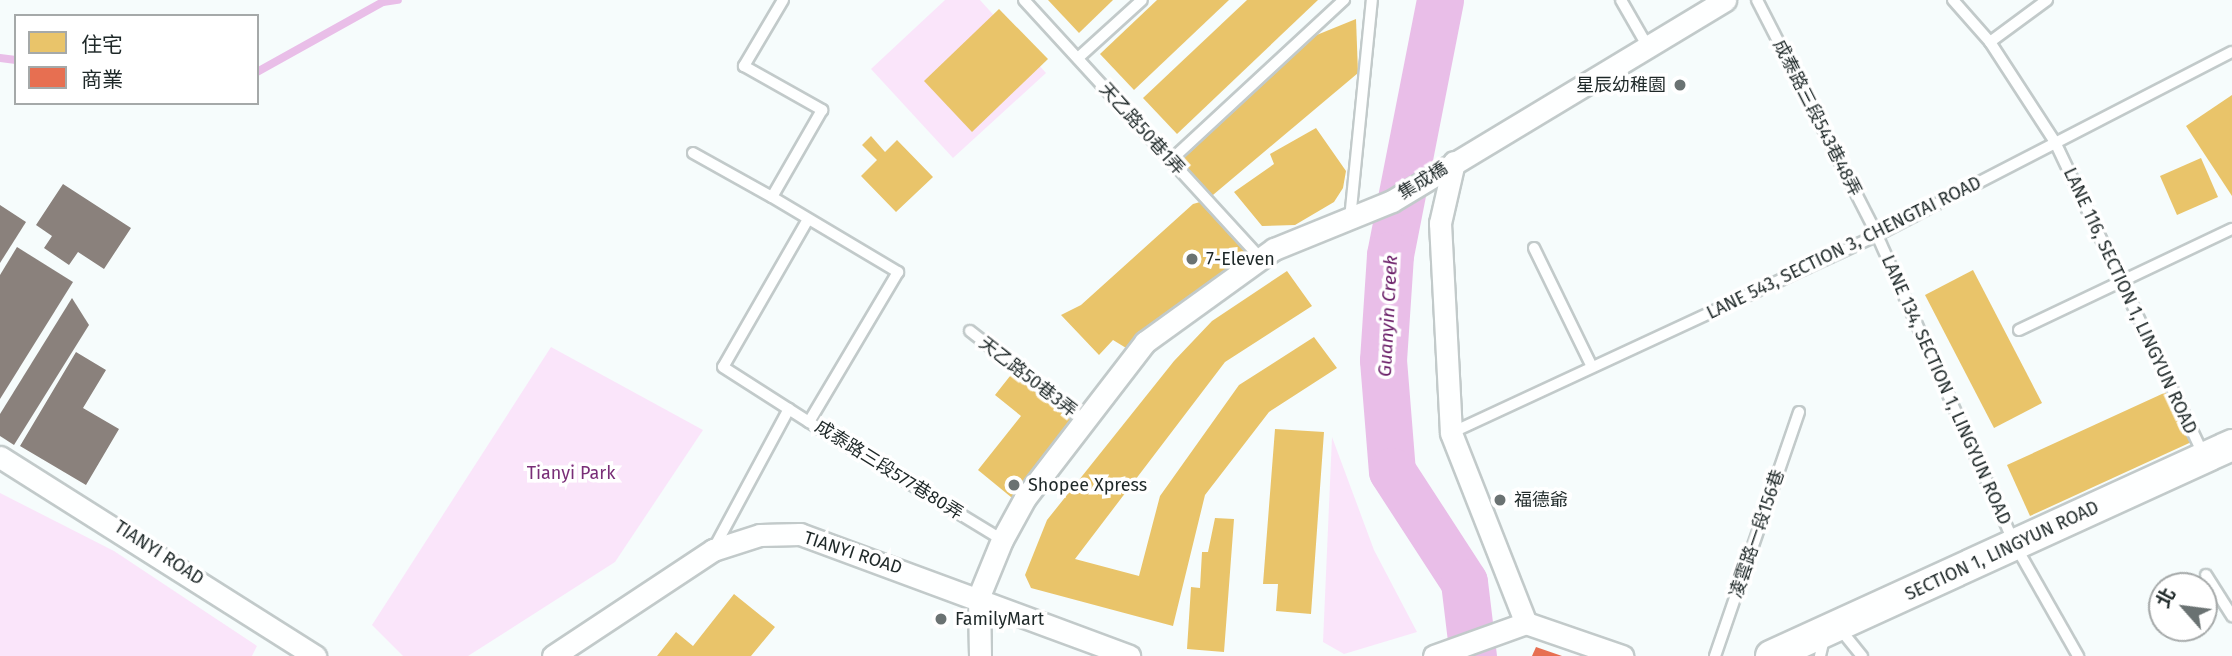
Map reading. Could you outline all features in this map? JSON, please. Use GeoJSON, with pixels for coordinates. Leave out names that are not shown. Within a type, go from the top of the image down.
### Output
{"type":"FeatureCollection","features":[{"type":"Feature","properties":{"kind":"street","name":"集成橋"},"geometry":{"type":"LineString","coordinates":[[979,596],[1002,540],[1144,342],[1260,258],[1349,222],[1392,201],[1726,0]]}},
{"type":"Feature","properties":{"kind":"street"},"geometry":{"type":"LineString","coordinates":[[1454,162],[1440,223],[1451,433],[1526,623]]}},
{"type":"Feature","properties":{"kind":"street","name":"SECTION 1, LINGYUN ROAD"},"geometry":{"type":"LineString","coordinates":[[1771,656],[1828,638],[2015,545],[2232,445]]}},
{"type":"Feature","properties":{"kind":"street","name":"TIANYI ROAD"},"geometry":{"type":"LineString","coordinates":[[0,457],[315,656]]}},
{"type":"Feature","properties":{"kind":"street","name":"TIANYI ROAD"},"geometry":{"type":"LineString","coordinates":[[553,656],[713,550],[760,535],[800,534],[979,596],[1129,656]]}},
{"type":"Feature","properties":{"kind":"street"},"geometry":{"type":"LineString","coordinates":[[976,656],[979,596]]}},
{"type":"Feature","properties":{"kind":"street"},"geometry":{"type":"LineString","coordinates":[[1434,656],[1526,623],[1622,656]]}},
{"type":"Feature","properties":{"kind":"lane"},"geometry":{"type":"LineString","coordinates":[[772,197],[822,110],[744,66],[783,0]]}},
{"type":"Feature","properties":{"kind":"lane","name":"天乙路50巷1弄"},"geometry":{"type":"LineString","coordinates":[[1024,0],[1260,258]]}},
{"type":"Feature","properties":{"kind":"lane"},"geometry":{"type":"LineString","coordinates":[[1078,58],[1143,0]]}},
{"type":"Feature","properties":{"kind":"lane"},"geometry":{"type":"LineString","coordinates":[[1171,160],[1344,0]]}},
{"type":"Feature","properties":{"kind":"lane"},"geometry":{"type":"LineString","coordinates":[[1349,222],[1372,0]]}},
{"type":"Feature","properties":{"kind":"lane"},"geometry":{"type":"LineString","coordinates":[[1621,0],[1648,47]]}},
{"type":"Feature","properties":{"kind":"lane","name":"成泰路三段543巷48弄"},"geometry":{"type":"LineString","coordinates":[[1757,0],[1878,235]]}},
{"type":"Feature","properties":{"kind":"lane","name":"LANE 116, SECTION 1, LINGYUN ROAD"},"geometry":{"type":"LineString","coordinates":[[1954,0],[1990,41],[2056,142],[2205,459]]}},
{"type":"Feature","properties":{"kind":"lane"},"geometry":{"type":"LineString","coordinates":[[1990,41],[2047,0]]}},
{"type":"Feature","properties":{"kind":"lane","name":"LANE 543, SECTION 3, CHENGTAI ROAD"},"geometry":{"type":"LineString","coordinates":[[1451,433],[1878,235],[2232,52]]}},
{"type":"Feature","properties":{"kind":"lane","name":"成泰路三段577巷80弄"},"geometry":{"type":"LineString","coordinates":[[693,153],[898,272],[809,422],[1002,540]]}},
{"type":"Feature","properties":{"kind":"lane"},"geometry":{"type":"LineString","coordinates":[[807,221],[723,367],[809,422]]}},
{"type":"Feature","properties":{"kind":"lane"},"geometry":{"type":"LineString","coordinates":[[2019,330],[2232,229]]}},
{"type":"Feature","properties":{"kind":"lane","name":"LANE 134, SECTION 1, LINGYUN ROAD"},"geometry":{"type":"LineString","coordinates":[[1878,235],[2015,545],[2078,656]]}},
{"type":"Feature","properties":{"kind":"lane"},"geometry":{"type":"LineString","coordinates":[[1534,248],[1592,367]]}},
{"type":"Feature","properties":{"kind":"lane","name":"天乙路50巷3弄"},"geometry":{"type":"LineString","coordinates":[[970,331],[1086,422]]}},
{"type":"Feature","properties":{"kind":"lane"},"geometry":{"type":"LineString","coordinates":[[713,550],[789,409]]}},
{"type":"Feature","properties":{"kind":"lane","name":"凌雲路一段156巷"},"geometry":{"type":"LineString","coordinates":[[1715,656],[1799,412]]}},
{"type":"Feature","properties":{"kind":"lane"},"geometry":{"type":"LineString","coordinates":[[2218,594],[2232,617]]}},
{"type":"Feature","properties":{"kind":"lane"},"geometry":{"type":"LineString","coordinates":[[1828,638],[1861,656]]}},
{"type":"Feature","properties":{"kind":"green space"},"geometry":{"type":"Polygon","coordinates":[[[945,0],[980,0],[1046,73],[953,158],[871,69],[945,0]]]}},
{"type":"Feature","properties":{"kind":"green space","name":"Tianyi Park"},"geometry":{"type":"Polygon","coordinates":[[[551,347],[703,430],[615,562],[468,656],[403,656],[372,625],[551,347]]]}},
{"type":"Feature","properties":{"kind":"green space"},"geometry":{"type":"Polygon","coordinates":[[[1332,437],[1374,550],[1417,632],[1344,654],[1323,642],[1332,437]]]}},
{"type":"Feature","properties":{"kind":"green space"},"geometry":{"type":"Polygon","coordinates":[[[0,493],[114,551],[257,646],[252,656],[0,656],[0,493]]]}},
{"type":"Feature","properties":{"kind":"building: 住宅"},"geometry":{"type":"Polygon","coordinates":[[[1048,0],[1113,0],[1079,33],[1048,0]]]}},
{"type":"Feature","properties":{"kind":"building: 住宅"},"geometry":{"type":"Polygon","coordinates":[[[1157,0],[1229,0],[1134,90],[1100,54],[1157,0]]]}},
{"type":"Feature","properties":{"kind":"building: 住宅"},"geometry":{"type":"Polygon","coordinates":[[[1247,0],[1318,0],[1177,134],[1143,98],[1247,0]]]}},
{"type":"Feature","properties":{"kind":"building: 住宅"},"geometry":{"type":"Polygon","coordinates":[[[999,9],[1048,59],[972,132],[924,81],[999,9]]]}},
{"type":"Feature","properties":{"kind":"building: 住宅"},"geometry":{"type":"Polygon","coordinates":[[[1356,19],[1358,73],[1207,200],[1171,160],[1297,43],[1356,19]]]}},
{"type":"Feature","properties":{"kind":"building: 住宅"},"geometry":{"type":"Polygon","coordinates":[[[2232,95],[2232,196],[2186,126],[2232,95]]]}},
{"type":"Feature","properties":{"kind":"building: 住宅"},"geometry":{"type":"Polygon","coordinates":[[[1316,128],[1346,171],[1343,188],[1334,202],[1295,225],[1262,226],[1234,192],[1274,164],[1270,154],[1316,128]]]}},
{"type":"Feature","properties":{"kind":"building: 住宅"},"geometry":{"type":"Polygon","coordinates":[[[871,136],[885,152],[897,140],[933,177],[896,212],[861,176],[877,160],[862,145],[871,136]]]}},
{"type":"Feature","properties":{"kind":"building: 住宅"},"geometry":{"type":"Polygon","coordinates":[[[2201,158],[2218,197],[2177,215],[2160,176],[2201,158]]]}},
{"type":"Feature","properties":{"kind":"building: 住宅"},"geometry":{"type":"Polygon","coordinates":[[[1207,200],[1260,258],[1131,351],[1113,340],[1099,355],[1061,315],[1081,305],[1193,204],[1207,200]]]}},
{"type":"Feature","properties":{"kind":"building: 住宅"},"geometry":{"type":"Polygon","coordinates":[[[1973,270],[2042,403],[1994,428],[1925,295],[1973,270]]]}},
{"type":"Feature","properties":{"kind":"building: 住宅"},"geometry":{"type":"Polygon","coordinates":[[[1287,271],[1312,306],[1225,362],[1075,559],[1139,576],[1160,496],[1239,385],[1314,337],[1337,368],[1269,412],[1205,495],[1173,626],[1031,588],[1025,575],[1047,520],[1174,361],[1212,321],[1287,271]]]}},
{"type":"Feature","properties":{"kind":"building: 住宅"},"geometry":{"type":"Polygon","coordinates":[[[1014,371],[1080,423],[1017,502],[978,470],[1021,416],[995,395],[1014,371]]]}},
{"type":"Feature","properties":{"kind":"building: 住宅"},"geometry":{"type":"Polygon","coordinates":[[[2175,388],[2198,439],[2030,516],[2007,465],[2175,388]]]}},
{"type":"Feature","properties":{"kind":"building: 住宅"},"geometry":{"type":"Polygon","coordinates":[[[1275,429],[1324,432],[1311,614],[1276,611],[1278,584],[1263,584],[1275,429]]]}},
{"type":"Feature","properties":{"kind":"building: 住宅"},"geometry":{"type":"Polygon","coordinates":[[[1215,518],[1234,519],[1224,652],[1187,649],[1191,587],[1200,588],[1202,552],[1208,552],[1215,518]]]}},
{"type":"Feature","properties":{"kind":"building: 住宅"},"geometry":{"type":"Polygon","coordinates":[[[734,594],[775,627],[751,656],[657,656],[676,632],[693,646],[734,594]]]}},
{"type":"Feature","properties":{"kind":"building: 商業"},"geometry":{"type":"Polygon","coordinates":[[[1536,647],[1562,656],[1532,656],[1536,647]]]}},
{"type":"Feature","properties":{"kind":"building: 工業"},"geometry":{"type":"Polygon","coordinates":[[[63,184],[131,228],[104,269],[78,252],[69,265],[44,248],[52,236],[36,225],[63,184]]]}},
{"type":"Feature","properties":{"kind":"building: 工業"},"geometry":{"type":"Polygon","coordinates":[[[0,205],[26,222],[0,263],[0,205]]]}},
{"type":"Feature","properties":{"kind":"building: 工業"},"geometry":{"type":"Polygon","coordinates":[[[17,247],[73,282],[0,399],[0,275],[17,247]]]}},
{"type":"Feature","properties":{"kind":"building: 工業"},"geometry":{"type":"Polygon","coordinates":[[[72,298],[89,325],[14,445],[0,436],[0,414],[72,298]]]}},
{"type":"Feature","properties":{"kind":"building: 工業"},"geometry":{"type":"Polygon","coordinates":[[[76,352],[106,370],[83,408],[119,429],[86,485],[20,446],[76,352]]]}},
{"type":"Feature","properties":{"kind":"waterway"},"geometry":{"type":"LineString","coordinates":[[259,71],[383,2],[398,0]]}},
{"type":"Feature","properties":{"kind":"waterway","name":"Guanyin Creek"},"geometry":{"type":"LineString","coordinates":[[1440,0],[1390,255],[1383,360],[1392,471],[1464,582],[1473,656]]}},
{"type":"Feature","properties":{"kind":"waterway"},"geometry":{"type":"LineString","coordinates":[[0,58],[14,60]]}},
{"type":"Feature","properties":{"kind":"place","name":"星辰幼稚園"},"geometry":{"type":"Point","coordinates":[1680,85]}},
{"type":"Feature","properties":{"kind":"place","name":"7-Eleven"},"geometry":{"type":"Point","coordinates":[1192,259]}},
{"type":"Feature","properties":{"kind":"place","name":"Shopee Xpress"},"geometry":{"type":"Point","coordinates":[1014,485]}},
{"type":"Feature","properties":{"kind":"place","name":"福德爺"},"geometry":{"type":"Point","coordinates":[1500,500]}},
{"type":"Feature","properties":{"kind":"place","name":"FamilyMart"},"geometry":{"type":"Point","coordinates":[941,619]}}]}
